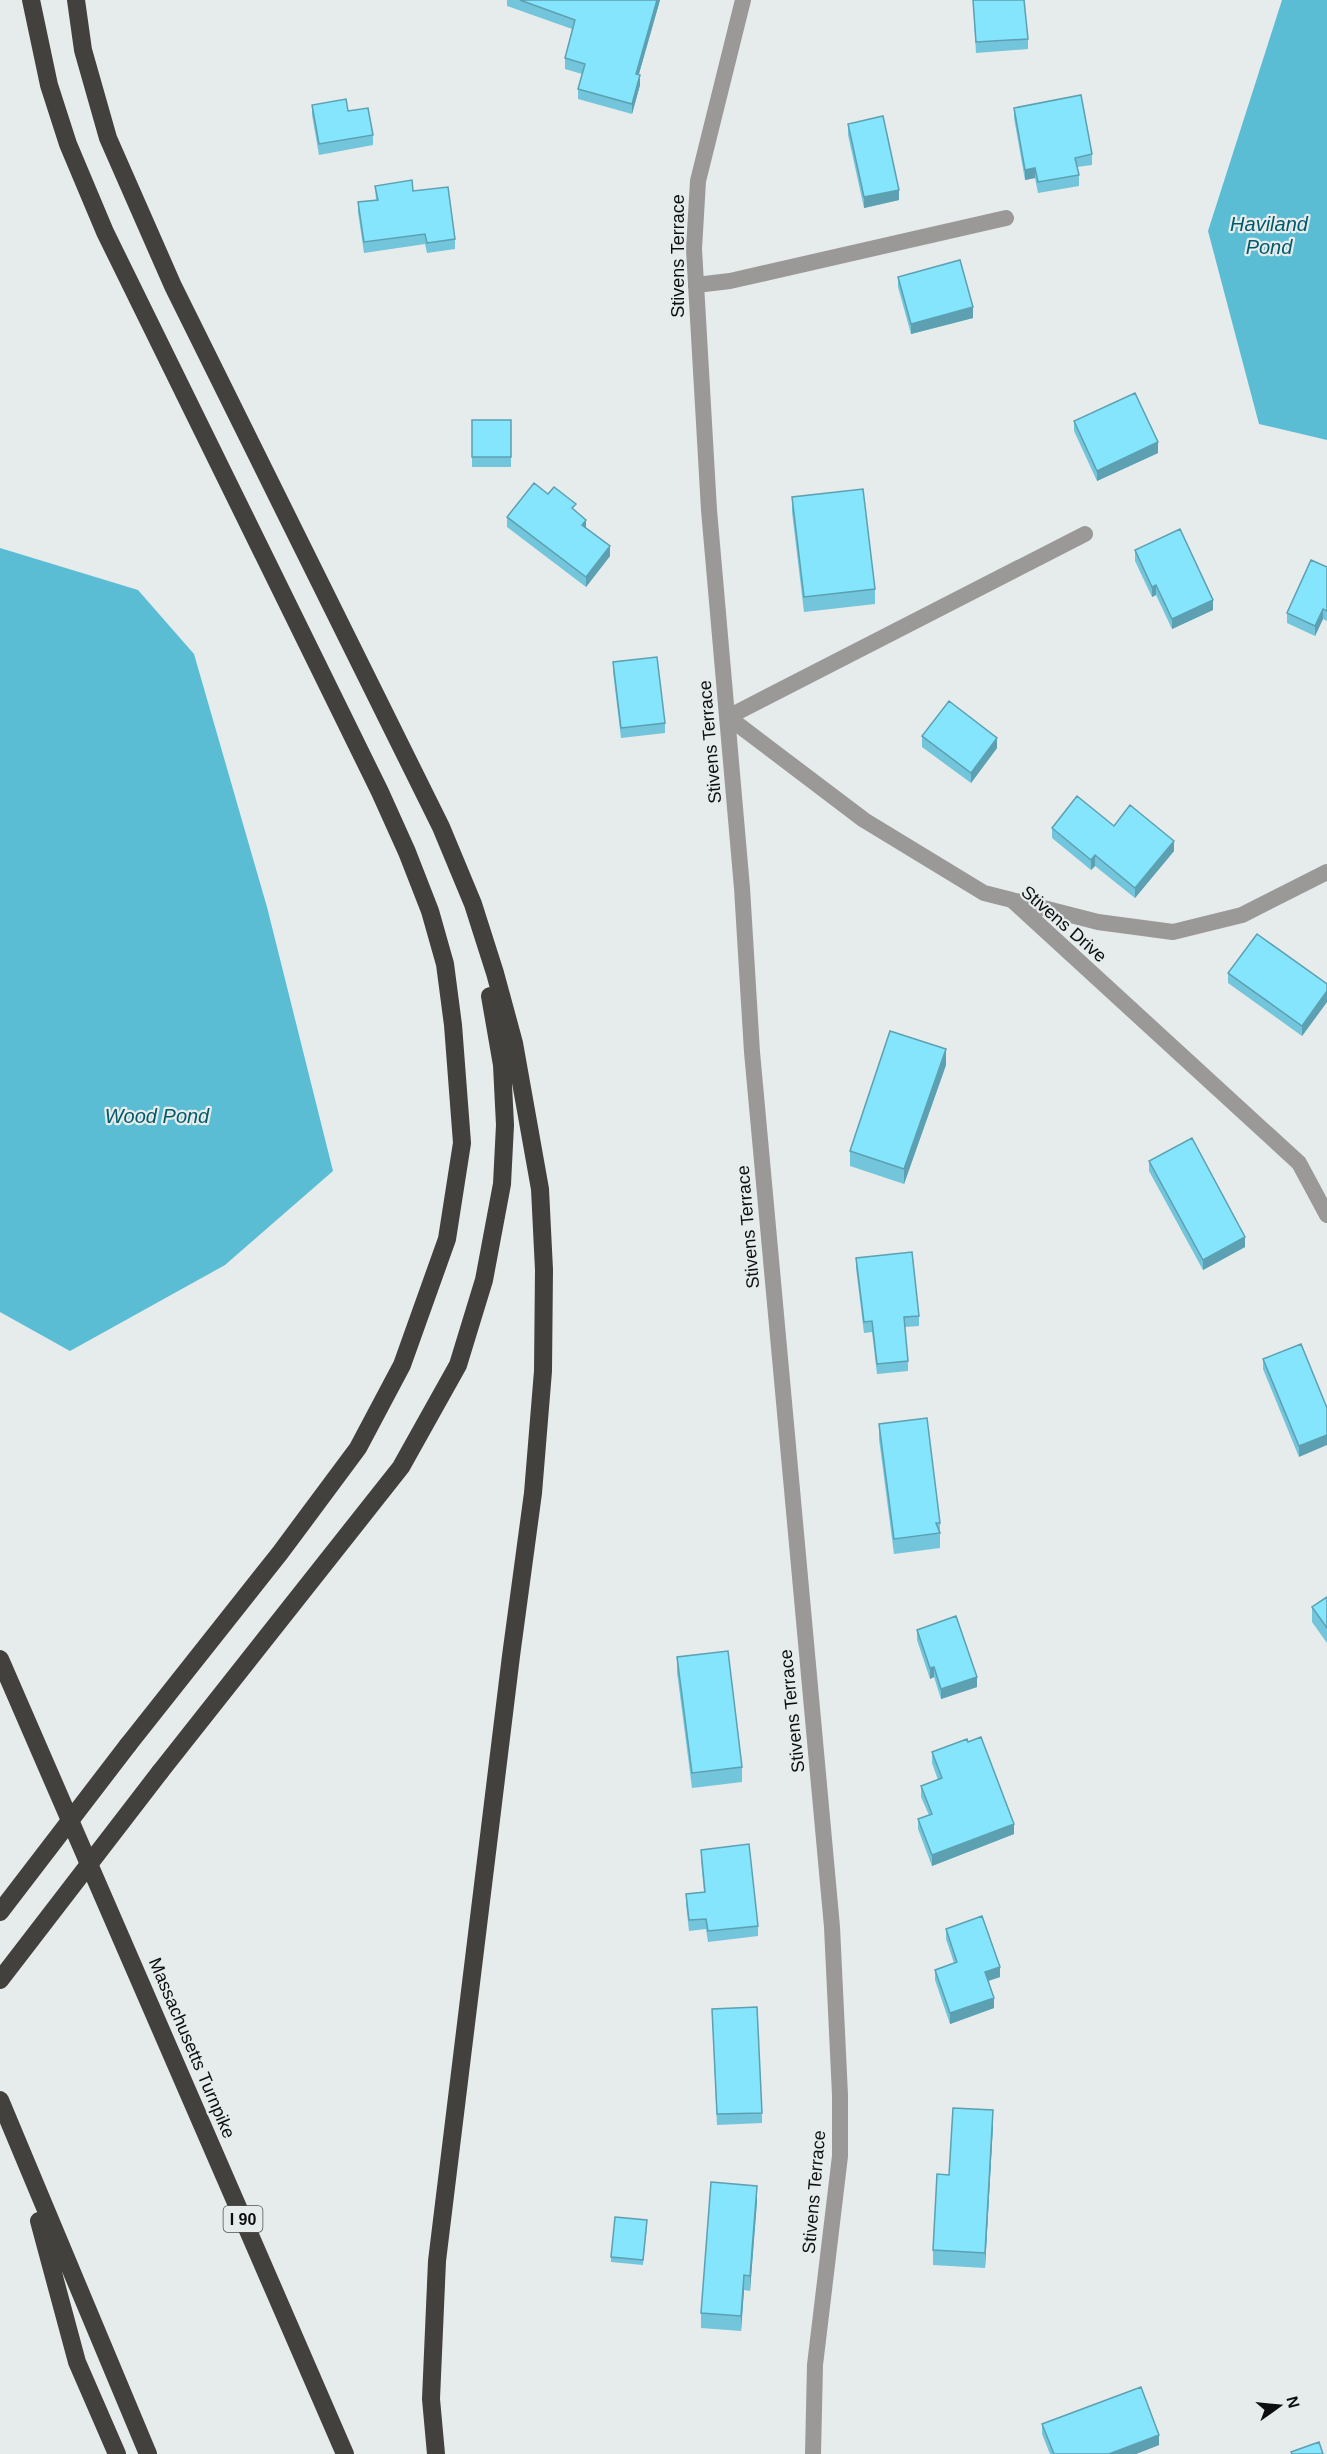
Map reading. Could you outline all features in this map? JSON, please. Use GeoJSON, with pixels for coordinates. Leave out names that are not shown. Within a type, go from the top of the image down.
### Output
{"type":"FeatureCollection","features":[{"type":"Feature","properties":{"kind":"highway"},"geometry":{"type":"LineString","coordinates":[[0,1912],[280,1553],[358,1448],[402,1365],[429,1295],[447,1239],[462,1143],[453,1024],[445,964],[430,911],[408,852],[105,232],[58,115],[46,75],[31,0]]}},
{"type":"Feature","properties":{"kind":"highway"},"geometry":{"type":"LineString","coordinates":[[76,0],[83,50],[108,138],[173,286],[441,827],[473,904],[514,1043],[540,1189],[544,1270],[543,1371],[533,1494],[437,2261],[431,2400],[436,2454]]}},
{"type":"Feature","properties":{"kind":"highway"},"geometry":{"type":"LineString","coordinates":[[0,1980],[160,1772],[401,1467],[458,1365],[484,1280],[502,1184],[505,1125],[502,1065],[493,1006],[477,940],[441,827]]}},
{"type":"Feature","properties":{"kind":"highway","name":"Massachusetts Turnpike"},"geometry":{"type":"LineString","coordinates":[[0,1659],[345,2454]]}},
{"type":"Feature","properties":{"kind":"highway"},"geometry":{"type":"LineString","coordinates":[[0,2100],[147,2454]]}},
{"type":"Feature","properties":{"kind":"highway"},"geometry":{"type":"LineString","coordinates":[[23,2158],[77,2362],[117,2454]]}},
{"type":"Feature","properties":{"kind":"street","name":"Stivens Terrace"},"geometry":{"type":"LineString","coordinates":[[743,0],[698,181],[694,249],[709,510],[742,888],[753,1064],[833,1938],[840,2095],[840,2156],[815,2365],[813,2454]]}},
{"type":"Feature","properties":{"kind":"street"},"geometry":{"type":"LineString","coordinates":[[696,285],[730,281],[1006,218]]}},
{"type":"Feature","properties":{"kind":"street"},"geometry":{"type":"LineString","coordinates":[[728,717],[1085,534]]}},
{"type":"Feature","properties":{"kind":"street","name":"Stivens Drive"},"geometry":{"type":"LineString","coordinates":[[728,717],[864,820],[984,893],[1012,900],[1299,1163],[1327,1215]]}},
{"type":"Feature","properties":{"kind":"street"},"geometry":{"type":"LineString","coordinates":[[1012,900],[1098,922],[1173,932],[1242,915],[1327,872]]}},
{"type":"Feature","properties":{"kind":"water","name":"Haviland Pond"},"geometry":{"type":"Polygon","coordinates":[[[1282,0],[1327,0],[1327,440],[1259,424],[1208,231],[1282,0]]]}},
{"type":"Feature","properties":{"kind":"water","name":"Wood Pond"},"geometry":{"type":"Polygon","coordinates":[[[0,548],[138,590],[194,654],[267,907],[333,1171],[225,1265],[70,1351],[0,1312],[0,548]]]}},
{"type":"Feature","properties":{"kind":"building"},"geometry":{"type":"Polygon","coordinates":[[[520,0],[657,0],[636,74],[640,75],[632,104],[578,89],[585,64],[565,58],[575,20],[520,0]]]}},
{"type":"Feature","properties":{"kind":"building"},"geometry":{"type":"Polygon","coordinates":[[[973,0],[1024,0],[1028,39],[976,42],[973,0]]]}},
{"type":"Feature","properties":{"kind":"building"},"geometry":{"type":"Polygon","coordinates":[[[1081,95],[1092,154],[1075,158],[1079,175],[1038,182],[1035,168],[1025,170],[1014,108],[1081,95]]]}},
{"type":"Feature","properties":{"kind":"building"},"geometry":{"type":"Polygon","coordinates":[[[346,99],[348,111],[368,108],[373,135],[319,144],[312,105],[346,99]]]}},
{"type":"Feature","properties":{"kind":"building"},"geometry":{"type":"Polygon","coordinates":[[[883,116],[899,190],[864,197],[848,124],[883,116]]]}},
{"type":"Feature","properties":{"kind":"building"},"geometry":{"type":"Polygon","coordinates":[[[412,180],[413,191],[448,187],[455,239],[427,243],[425,234],[364,242],[358,202],[378,200],[375,186],[412,180]]]}},
{"type":"Feature","properties":{"kind":"building"},"geometry":{"type":"Polygon","coordinates":[[[960,260],[973,307],[911,324],[898,277],[960,260]]]}},
{"type":"Feature","properties":{"kind":"building"},"geometry":{"type":"Polygon","coordinates":[[[1135,393],[1158,442],[1097,471],[1074,421],[1135,393]]]}},
{"type":"Feature","properties":{"kind":"building"},"geometry":{"type":"Polygon","coordinates":[[[472,420],[511,420],[511,457],[472,457],[472,420]]]}},
{"type":"Feature","properties":{"kind":"building"},"geometry":{"type":"Polygon","coordinates":[[[534,483],[548,494],[554,487],[576,504],[572,508],[586,520],[582,525],[610,546],[586,577],[507,517],[534,483]]]}},
{"type":"Feature","properties":{"kind":"building"},"geometry":{"type":"Polygon","coordinates":[[[863,489],[875,589],[804,597],[792,497],[863,489]]]}},
{"type":"Feature","properties":{"kind":"building"},"geometry":{"type":"Polygon","coordinates":[[[1180,529],[1213,600],[1172,619],[1156,585],[1152,587],[1135,550],[1180,529]]]}},
{"type":"Feature","properties":{"kind":"building"},"geometry":{"type":"Polygon","coordinates":[[[1311,560],[1327,567],[1327,611],[1323,609],[1315,626],[1287,613],[1311,560]]]}},
{"type":"Feature","properties":{"kind":"building"},"geometry":{"type":"Polygon","coordinates":[[[657,657],[665,723],[621,728],[613,662],[657,657]]]}},
{"type":"Feature","properties":{"kind":"building"},"geometry":{"type":"Polygon","coordinates":[[[949,701],[997,738],[971,773],[922,736],[949,701]]]}},
{"type":"Feature","properties":{"kind":"building"},"geometry":{"type":"Polygon","coordinates":[[[1077,796],[1114,826],[1130,805],[1174,841],[1135,888],[1095,855],[1091,860],[1052,828],[1077,796]]]}},
{"type":"Feature","properties":{"kind":"building"},"geometry":{"type":"Polygon","coordinates":[[[1257,934],[1327,984],[1327,991],[1302,1026],[1228,973],[1257,934]]]}},
{"type":"Feature","properties":{"kind":"building"},"geometry":{"type":"Polygon","coordinates":[[[890,1031],[946,1049],[904,1169],[850,1151],[890,1031]]]}},
{"type":"Feature","properties":{"kind":"building"},"geometry":{"type":"Polygon","coordinates":[[[1192,1138],[1245,1237],[1203,1260],[1149,1161],[1192,1138]]]}},
{"type":"Feature","properties":{"kind":"building"},"geometry":{"type":"Polygon","coordinates":[[[912,1252],[919,1316],[904,1317],[908,1361],[877,1364],[872,1321],[864,1322],[856,1258],[912,1252]]]}},
{"type":"Feature","properties":{"kind":"building"},"geometry":{"type":"Polygon","coordinates":[[[1301,1344],[1327,1408],[1327,1435],[1299,1446],[1263,1359],[1301,1344]]]}},
{"type":"Feature","properties":{"kind":"building"},"geometry":{"type":"Polygon","coordinates":[[[927,1418],[940,1523],[936,1523],[940,1533],[894,1539],[879,1424],[927,1418]]]}},
{"type":"Feature","properties":{"kind":"building"},"geometry":{"type":"Polygon","coordinates":[[[1327,1597],[1327,1628],[1312,1607],[1327,1597]]]}},
{"type":"Feature","properties":{"kind":"building"},"geometry":{"type":"Polygon","coordinates":[[[956,1616],[977,1677],[941,1689],[934,1667],[930,1668],[917,1630],[956,1616]]]}},
{"type":"Feature","properties":{"kind":"building"},"geometry":{"type":"Polygon","coordinates":[[[728,1651],[742,1767],[692,1773],[677,1657],[728,1651]]]}},
{"type":"Feature","properties":{"kind":"building"},"geometry":{"type":"Polygon","coordinates":[[[981,1737],[1014,1824],[932,1855],[918,1819],[932,1814],[921,1786],[942,1778],[932,1752],[967,1739],[968,1742],[981,1737]]]}},
{"type":"Feature","properties":{"kind":"building"},"geometry":{"type":"Polygon","coordinates":[[[749,1844],[758,1926],[708,1931],[706,1919],[689,1920],[686,1894],[705,1892],[701,1850],[749,1844]]]}},
{"type":"Feature","properties":{"kind":"building"},"geometry":{"type":"Polygon","coordinates":[[[982,1916],[1000,1967],[985,1972],[994,1998],[950,2013],[935,1970],[957,1962],[946,1929],[982,1916]]]}},
{"type":"Feature","properties":{"kind":"building"},"geometry":{"type":"Polygon","coordinates":[[[757,2007],[762,2113],[717,2114],[712,2009],[757,2007]]]}},
{"type":"Feature","properties":{"kind":"building"},"geometry":{"type":"Polygon","coordinates":[[[953,2108],[993,2110],[985,2253],[933,2250],[937,2174],[949,2175],[953,2108]]]}},
{"type":"Feature","properties":{"kind":"building"},"geometry":{"type":"Polygon","coordinates":[[[711,2182],[757,2186],[750,2276],[744,2275],[741,2316],[701,2313],[711,2182]]]}},
{"type":"Feature","properties":{"kind":"building"},"geometry":{"type":"Polygon","coordinates":[[[615,2217],[647,2220],[643,2260],[611,2257],[615,2217]]]}},
{"type":"Feature","properties":{"kind":"building"},"geometry":{"type":"Polygon","coordinates":[[[1141,2387],[1159,2435],[1109,2454],[1054,2454],[1042,2424],[1141,2387]]]}},
{"type":"Feature","properties":{"kind":"building"},"geometry":{"type":"Polygon","coordinates":[[[1319,2442],[1323,2454],[1292,2454],[1291,2452],[1319,2442]]]}}]}
